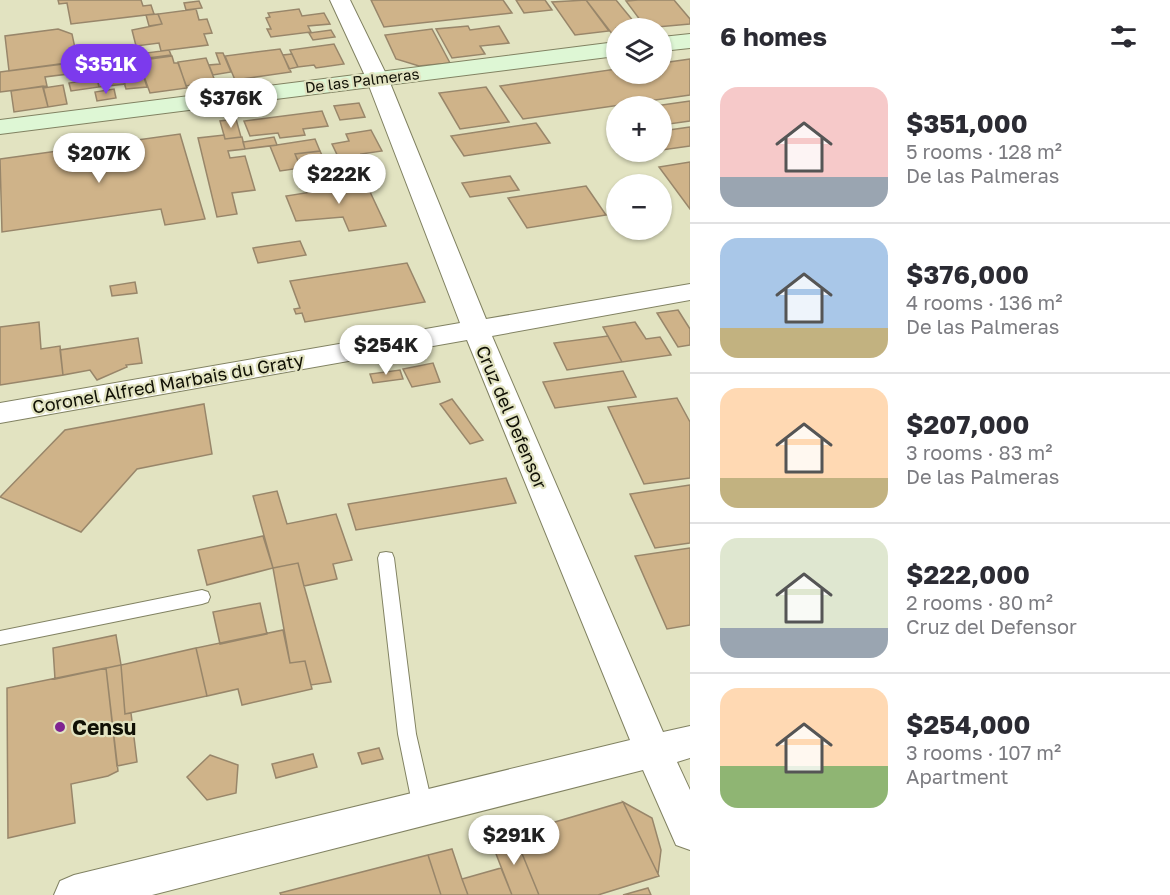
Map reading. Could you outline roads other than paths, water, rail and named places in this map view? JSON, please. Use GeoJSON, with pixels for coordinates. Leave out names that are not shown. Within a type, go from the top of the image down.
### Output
{"type":"FeatureCollection","features":[{"type":"Feature","properties":{"kind":"main road"},"geometry":{"type":"LineString","coordinates":[[672,43],[690,41]]}},
{"type":"Feature","properties":{"kind":"main road","name":"De las Palmeras"},"geometry":{"type":"LineString","coordinates":[[0,127],[606,50]]}},
{"type":"Feature","properties":{"kind":"street","name":"Cruz del Defensor"},"geometry":{"type":"LineString","coordinates":[[340,0],[377,78],[476,329],[653,751],[690,832]]}},
{"type":"Feature","properties":{"kind":"street","name":"Coronel Alfred Marbais du Graty"},"geometry":{"type":"LineString","coordinates":[[0,413],[690,292]]}},
{"type":"Feature","properties":{"kind":"street"},"geometry":{"type":"LineString","coordinates":[[74,895],[690,741]]}},
{"type":"Feature","properties":{"kind":"lane"},"geometry":{"type":"LineString","coordinates":[[386,558],[407,734],[423,808]]}},
{"type":"Feature","properties":{"kind":"lane"},"geometry":{"type":"LineString","coordinates":[[0,639],[202,597]]}},
{"type":"Feature","properties":{"kind":"place","name":"Censu"},"geometry":{"type":"Point","coordinates":[60,727]}}]}
